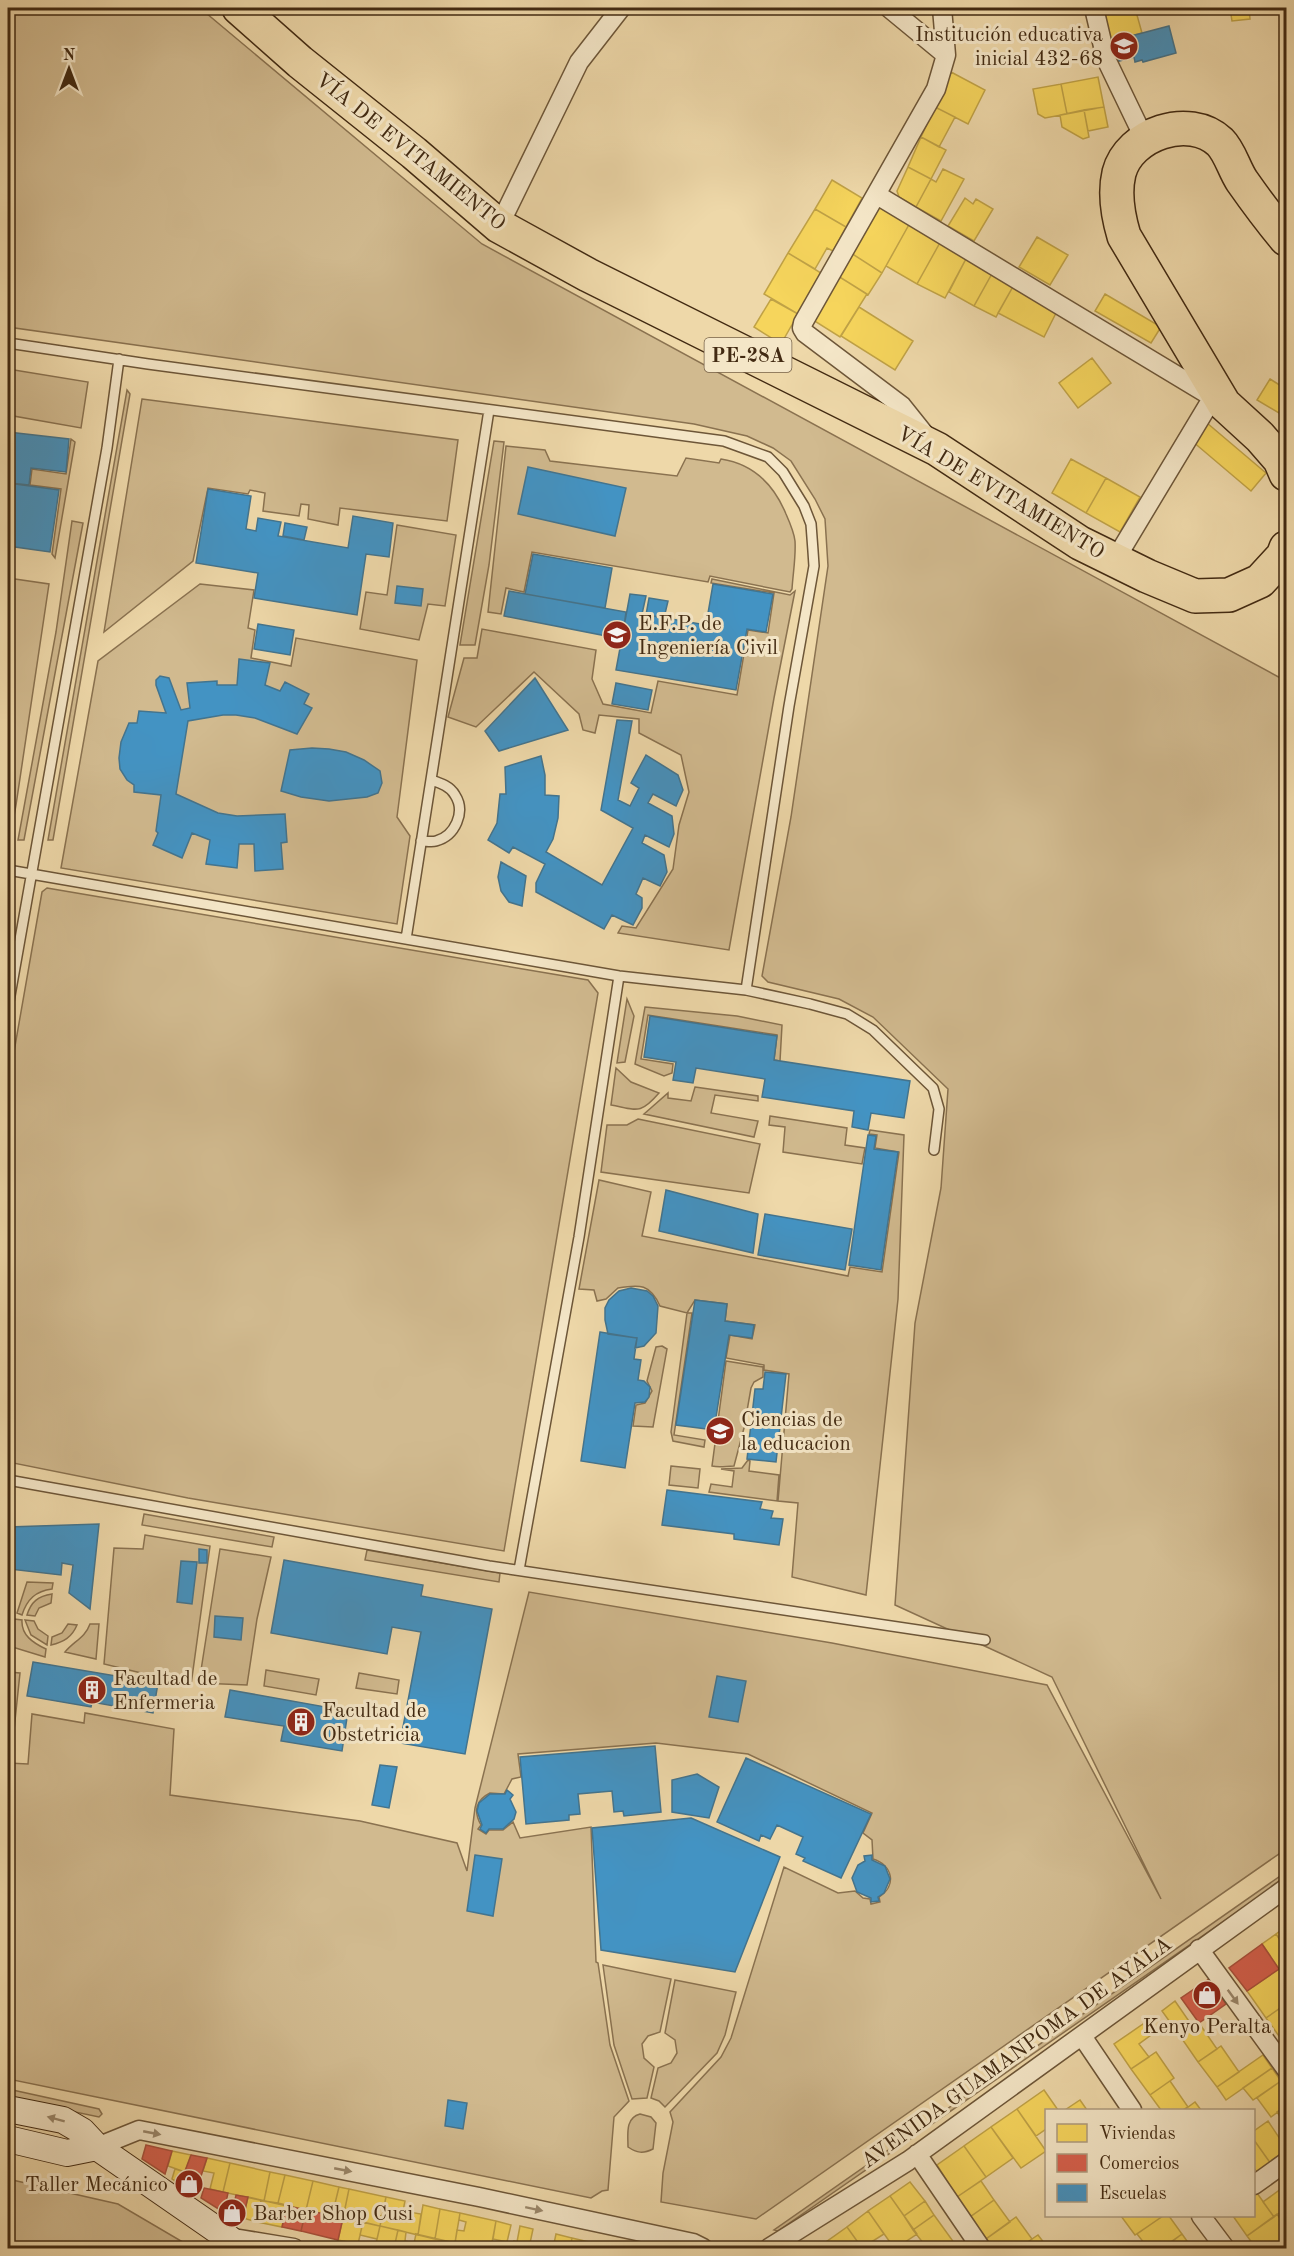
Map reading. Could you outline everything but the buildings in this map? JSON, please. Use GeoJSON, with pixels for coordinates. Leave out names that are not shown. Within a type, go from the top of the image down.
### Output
{"type":"FeatureCollection","features":[{"type":"Feature","properties":{"kind":"highway","name":"VÍA DE EVITAMIENTO"},"geometry":{"type":"LineString","coordinates":[[239,8],[300,62],[414,153],[499,226],[588,275],[937,449],[1080,543],[1195,596],[1229,595],[1260,581],[1284,556],[1287,548]]}},
{"type":"Feature","properties":{"kind":"highway"},"geometry":{"type":"LineString","coordinates":[[1287,239],[1241,179],[1220,142],[1202,131],[1185,128],[1164,130],[1145,140],[1130,152],[1119,172],[1117,208],[1124,236],[1218,400],[1260,437],[1280,460],[1287,474]]}},
{"type":"Feature","properties":{"kind":"street"},"geometry":{"type":"LineString","coordinates":[[499,226],[579,62],[621,8]]}},
{"type":"Feature","properties":{"kind":"street"},"geometry":{"type":"LineString","coordinates":[[889,8],[946,55]]}},
{"type":"Feature","properties":{"kind":"street"},"geometry":{"type":"LineString","coordinates":[[937,449],[902,406],[802,328],[936,89],[946,55],[942,8]]}},
{"type":"Feature","properties":{"kind":"street"},"geometry":{"type":"LineString","coordinates":[[1094,8],[1106,59],[1145,140]]}},
{"type":"Feature","properties":{"kind":"street"},"geometry":{"type":"LineString","coordinates":[[877,195],[1218,400],[1115,560]]}},
{"type":"Feature","properties":{"kind":"street","name":"AVENIDA GUAMANPOMA DE AYALA"},"geometry":{"type":"LineString","coordinates":[[769,2248],[917,2154],[1199,1949],[1287,1888]]}},
{"type":"Feature","properties":{"kind":"street"},"geometry":{"type":"LineString","coordinates":[[1199,1949],[1287,2069]]}},
{"type":"Feature","properties":{"kind":"street"},"geometry":{"type":"LineString","coordinates":[[1082,2036],[1131,2109]]}},
{"type":"Feature","properties":{"kind":"street"},"geometry":{"type":"LineString","coordinates":[[8,2109],[63,2120],[82,2130],[97,2147],[233,2243],[294,2248]]}},
{"type":"Feature","properties":{"kind":"street"},"geometry":{"type":"LineString","coordinates":[[8,2139],[67,2152],[97,2147],[139,2130],[479,2197],[693,2243],[703,2248]]}},
{"type":"Feature","properties":{"kind":"street"},"geometry":{"type":"LineString","coordinates":[[917,2154],[981,2248]]}},
{"type":"Feature","properties":{"kind":"street"},"geometry":{"type":"LineString","coordinates":[[1255,2184],[1287,2162]]}},
{"type":"Feature","properties":{"kind":"street"},"geometry":{"type":"LineString","coordinates":[[1204,2217],[1225,2248]]}},
{"type":"Feature","properties":{"kind":"lane"},"geometry":{"type":"LineString","coordinates":[[8,343],[724,441],[768,458],[783,472],[804,506],[811,524],[814,566],[789,706],[746,990]]}},
{"type":"Feature","properties":{"kind":"lane"},"geometry":{"type":"LineString","coordinates":[[8,1007],[107,448],[119,360]]}},
{"type":"Feature","properties":{"kind":"lane"},"geometry":{"type":"LineString","coordinates":[[406,939],[489,410]]}},
{"type":"Feature","properties":{"kind":"lane"},"geometry":{"type":"LineString","coordinates":[[421,841],[436,841],[449,835],[458,823],[460,808],[455,794],[445,785],[431,780]]}},
{"type":"Feature","properties":{"kind":"lane"},"geometry":{"type":"LineString","coordinates":[[8,870],[619,976],[746,990],[847,1014],[873,1030],[933,1088],[939,1109],[934,1150]]}},
{"type":"Feature","properties":{"kind":"lane"},"geometry":{"type":"LineString","coordinates":[[519,1570],[579,1237],[619,976]]}},
{"type":"Feature","properties":{"kind":"lane"},"geometry":{"type":"LineString","coordinates":[[8,1480],[519,1570],[985,1640]]}},
{"type":"Feature","properties":{"kind":"shaded area"},"geometry":{"type":"Polygon","coordinates":[[[8,8],[200,8],[482,244],[1286,681],[1286,1849],[756,2219],[661,2202],[663,2173],[673,2122],[670,2112],[721,2057],[731,2038],[784,1867],[838,1893],[855,1891],[863,1898],[870,1899],[871,1904],[880,1902],[879,1897],[888,1887],[890,1876],[885,1866],[873,1859],[872,1840],[863,1833],[872,1813],[748,1754],[656,1743],[518,1754],[521,1777],[512,1779],[504,1794],[490,1793],[477,1806],[477,1815],[481,1825],[478,1829],[486,1834],[489,1830],[503,1830],[513,1822],[520,1838],[591,1827],[596,1962],[598,1963],[610,2045],[629,2101],[614,2117],[608,2190],[591,2198],[8,2079],[8,1763],[28,1764],[32,1714],[84,1723],[85,1713],[174,1729],[170,1795],[360,1821],[457,1843],[467,1871],[475,1808],[529,1592],[832,1643],[1047,1685],[1161,1899],[1052,1677],[895,1605],[915,1323],[941,1188],[948,1089],[873,1017],[839,999],[768,982],[762,976],[791,817],[828,566],[825,519],[815,499],[791,461],[773,448],[747,436],[694,424],[8,327],[8,8]]]}},
{"type":"Feature","properties":{"kind":"shaded area"},"geometry":{"type":"Polygon","coordinates":[[[8,369],[88,382],[81,428],[8,415],[8,369]]]}},
{"type":"Feature","properties":{"kind":"shaded area"},"geometry":{"type":"Polygon","coordinates":[[[127,390],[130,394],[53,840],[48,840],[127,390]]]}},
{"type":"Feature","properties":{"kind":"shaded area"},"geometry":{"type":"Polygon","coordinates":[[[142,399],[458,440],[447,521],[340,508],[338,525],[308,519],[309,505],[301,504],[299,516],[263,511],[265,493],[250,490],[248,494],[208,488],[193,561],[104,632],[142,399]]]}},
{"type":"Feature","properties":{"kind":"shaded area"},"geometry":{"type":"Polygon","coordinates":[[[71,439],[75,442],[55,558],[52,554],[61,489],[30,485],[32,469],[66,474],[71,439]]]}},
{"type":"Feature","properties":{"kind":"shaded area"},"geometry":{"type":"Polygon","coordinates":[[[494,441],[504,442],[489,565],[475,645],[460,645],[494,441]]]}},
{"type":"Feature","properties":{"kind":"shaded area"},"geometry":{"type":"Polygon","coordinates":[[[506,446],[545,450],[550,461],[677,476],[686,458],[719,463],[721,459],[753,471],[769,485],[790,524],[795,547],[792,589],[790,592],[710,576],[708,582],[532,552],[524,592],[506,588],[501,614],[488,612],[506,446]]]}},
{"type":"Feature","properties":{"kind":"shaded area"},"geometry":{"type":"Polygon","coordinates":[[[72,521],[83,523],[24,840],[18,840],[56,632],[72,521]]]}},
{"type":"Feature","properties":{"kind":"shaded area"},"geometry":{"type":"Polygon","coordinates":[[[397,525],[456,535],[445,606],[428,604],[419,640],[360,629],[366,592],[387,595],[397,525]]]}},
{"type":"Feature","properties":{"kind":"shaded area"},"geometry":{"type":"Polygon","coordinates":[[[8,578],[49,584],[8,850],[8,578]]]}},
{"type":"Feature","properties":{"kind":"shaded area"},"geometry":{"type":"Polygon","coordinates":[[[712,579],[790,595],[795,591],[729,950],[618,933],[622,926],[636,928],[673,869],[679,825],[689,792],[681,755],[639,733],[639,719],[599,715],[595,733],[583,730],[579,714],[534,672],[476,727],[448,717],[464,658],[477,658],[482,629],[596,650],[592,679],[603,704],[651,713],[658,681],[737,695],[748,630],[768,633],[774,593],[711,583],[712,579]]]}},
{"type":"Feature","properties":{"kind":"shaded area"},"geometry":{"type":"Polygon","coordinates":[[[200,584],[254,590],[248,628],[255,630],[251,658],[291,666],[296,638],[417,660],[397,817],[410,836],[397,924],[61,868],[98,661],[200,584]]]}},
{"type":"Feature","properties":{"kind":"shaded area"},"geometry":{"type":"Polygon","coordinates":[[[47,888],[588,980],[598,993],[504,1551],[188,1498],[8,1462],[8,1086],[42,892],[47,888]]]}},
{"type":"Feature","properties":{"kind":"shaded area"},"geometry":{"type":"Polygon","coordinates":[[[627,999],[634,1016],[625,1062],[617,1063],[627,999]]]}},
{"type":"Feature","properties":{"kind":"shaded area"},"geometry":{"type":"Polygon","coordinates":[[[645,1007],[737,1016],[782,1025],[780,1061],[774,1060],[777,1035],[648,1015],[641,1059],[673,1064],[672,1073],[664,1076],[635,1064],[645,1007]]]}},
{"type":"Feature","properties":{"kind":"shaded area"},"geometry":{"type":"Polygon","coordinates":[[[616,1068],[631,1082],[659,1093],[647,1105],[638,1109],[611,1105],[616,1068]]]}},
{"type":"Feature","properties":{"kind":"shaded area"},"geometry":{"type":"Polygon","coordinates":[[[695,1087],[758,1096],[758,1101],[715,1095],[711,1113],[758,1121],[754,1137],[644,1114],[668,1093],[668,1098],[691,1101],[695,1087]]]}},
{"type":"Feature","properties":{"kind":"shaded area"},"geometry":{"type":"Polygon","coordinates":[[[770,1116],[847,1128],[845,1145],[865,1148],[862,1164],[783,1152],[785,1127],[769,1125],[770,1116]]]}},
{"type":"Feature","properties":{"kind":"shaded area"},"geometry":{"type":"Polygon","coordinates":[[[638,1119],[760,1144],[749,1193],[601,1172],[607,1125],[627,1125],[638,1119]]]}},
{"type":"Feature","properties":{"kind":"shaded area"},"geometry":{"type":"Polygon","coordinates":[[[870,1130],[904,1135],[898,1299],[866,1595],[792,1577],[798,1503],[778,1501],[789,1374],[764,1370],[764,1365],[726,1358],[730,1335],[752,1339],[755,1325],[725,1321],[727,1304],[695,1300],[687,1313],[660,1306],[652,1293],[644,1287],[618,1288],[606,1299],[597,1301],[594,1290],[579,1289],[599,1180],[651,1192],[642,1236],[848,1276],[850,1267],[882,1272],[899,1152],[875,1148],[877,1135],[869,1134],[870,1130]]]}},
{"type":"Feature","properties":{"kind":"shaded area"},"geometry":{"type":"Polygon","coordinates":[[[687,1313],[692,1313],[674,1435],[705,1440],[704,1447],[673,1441],[671,1432],[687,1313]]]}},
{"type":"Feature","properties":{"kind":"shaded area"},"geometry":{"type":"Polygon","coordinates":[[[662,1346],[667,1349],[653,1427],[633,1426],[636,1405],[645,1403],[652,1391],[647,1381],[656,1347],[662,1346]]]}},
{"type":"Feature","properties":{"kind":"shaded area"},"geometry":{"type":"Polygon","coordinates":[[[726,1361],[763,1367],[763,1377],[754,1382],[751,1388],[734,1466],[718,1467],[712,1466],[726,1361]]]}},
{"type":"Feature","properties":{"kind":"shaded area"},"geometry":{"type":"Polygon","coordinates":[[[748,1460],[750,1461],[749,1471],[779,1475],[777,1501],[709,1492],[711,1484],[732,1487],[734,1471],[721,1469],[742,1468],[748,1460]]]}},
{"type":"Feature","properties":{"kind":"shaded area"},"geometry":{"type":"Polygon","coordinates":[[[671,1466],[700,1469],[698,1488],[669,1485],[671,1466]]]}},
{"type":"Feature","properties":{"kind":"shaded area"},"geometry":{"type":"Polygon","coordinates":[[[144,1514],[274,1537],[272,1547],[142,1525],[144,1514]]]}},
{"type":"Feature","properties":{"kind":"shaded area"},"geometry":{"type":"Polygon","coordinates":[[[145,1535],[210,1546],[191,1685],[104,1664],[114,1548],[143,1549],[145,1535]]]}},
{"type":"Feature","properties":{"kind":"shaded area"},"geometry":{"type":"Polygon","coordinates":[[[220,1549],[271,1557],[257,1619],[247,1685],[199,1683],[220,1549]]]}},
{"type":"Feature","properties":{"kind":"shaded area"},"geometry":{"type":"Polygon","coordinates":[[[367,1550],[500,1573],[499,1582],[365,1560],[367,1550]]]}},
{"type":"Feature","properties":{"kind":"shaded area"},"geometry":{"type":"Polygon","coordinates":[[[27,1582],[53,1583],[52,1589],[33,1597],[22,1615],[17,1613],[27,1582]]]}},
{"type":"Feature","properties":{"kind":"shaded area"},"geometry":{"type":"Polygon","coordinates":[[[52,1594],[51,1603],[39,1608],[35,1616],[27,1615],[36,1600],[52,1594]]]}},
{"type":"Feature","properties":{"kind":"shaded area"},"geometry":{"type":"Polygon","coordinates":[[[14,1619],[22,1620],[22,1625],[29,1638],[46,1649],[45,1657],[9,1646],[14,1619]]]}},
{"type":"Feature","properties":{"kind":"shaded area"},"geometry":{"type":"Polygon","coordinates":[[[25,1620],[34,1621],[38,1629],[48,1636],[47,1645],[31,1635],[25,1620]]]}},
{"type":"Feature","properties":{"kind":"shaded area"},"geometry":{"type":"Polygon","coordinates":[[[68,1624],[77,1625],[73,1633],[64,1641],[51,1645],[52,1637],[62,1633],[68,1624]]]}},
{"type":"Feature","properties":{"kind":"shaded area"},"geometry":{"type":"Polygon","coordinates":[[[90,1624],[99,1624],[96,1659],[65,1652],[82,1636],[90,1624]]]}},
{"type":"Feature","properties":{"kind":"shaded area"},"geometry":{"type":"Polygon","coordinates":[[[266,1670],[319,1679],[316,1695],[264,1686],[266,1670]]]}},
{"type":"Feature","properties":{"kind":"shaded area"},"geometry":{"type":"Polygon","coordinates":[[[8,1672],[20,1673],[12,1749],[8,1749],[8,1672]]]}},
{"type":"Feature","properties":{"kind":"shaded area"},"geometry":{"type":"Polygon","coordinates":[[[359,1673],[399,1680],[397,1694],[356,1688],[359,1673]]]}},
{"type":"Feature","properties":{"kind":"shaded area"},"geometry":{"type":"Polygon","coordinates":[[[1286,1872],[1286,1878],[778,2231],[774,2230],[1286,1872]]]}},
{"type":"Feature","properties":{"kind":"shaded area"},"geometry":{"type":"Polygon","coordinates":[[[603,1965],[671,1979],[660,2032],[648,2036],[642,2044],[644,2058],[654,2067],[647,2098],[632,2099],[614,2045],[603,1965]]]}},
{"type":"Feature","properties":{"kind":"shaded area"},"geometry":{"type":"Polygon","coordinates":[[[675,1980],[736,1992],[725,2035],[717,2053],[665,2107],[659,2101],[651,2098],[658,2068],[671,2063],[677,2053],[675,2040],[665,2033],[675,1980]]]}},
{"type":"Feature","properties":{"kind":"shaded area"},"geometry":{"type":"Polygon","coordinates":[[[8,2089],[99,2109],[102,2114],[99,2117],[8,2098],[8,2089]]]}},
{"type":"Feature","properties":{"kind":"shaded area"},"geometry":{"type":"Polygon","coordinates":[[[640,2114],[651,2117],[656,2123],[653,2149],[637,2152],[628,2147],[628,2132],[632,2119],[640,2114]]]}},
{"type":"Feature","properties":{"kind":"shaded area"},"geometry":{"type":"Polygon","coordinates":[[[8,2179],[118,2204],[193,2248],[8,2248],[8,2179]]]}},
{"type":"Feature","properties":{"kind":"place","name":"Institución educativa inicial 432-68"},"geometry":{"type":"Point","coordinates":[1124,46]}},
{"type":"Feature","properties":{"kind":"place","name":"E.F.P. de Ingeniería Civil"},"geometry":{"type":"Point","coordinates":[617,635]}},
{"type":"Feature","properties":{"kind":"place","name":"Ciencias de la educacion"},"geometry":{"type":"Point","coordinates":[720,1431]}},
{"type":"Feature","properties":{"kind":"place","name":"Facultad de Enfermeria"},"geometry":{"type":"Point","coordinates":[92,1690]}},
{"type":"Feature","properties":{"kind":"place","name":"Facultad de Obstetricia"},"geometry":{"type":"Point","coordinates":[301,1722]}},
{"type":"Feature","properties":{"kind":"place","name":"Kenyo Peralta"},"geometry":{"type":"Point","coordinates":[1207,1995]}},
{"type":"Feature","properties":{"kind":"place","name":"Taller Mecánico"},"geometry":{"type":"Point","coordinates":[189,2184]}},
{"type":"Feature","properties":{"kind":"place","name":"Barber Shop Cusi"},"geometry":{"type":"Point","coordinates":[232,2213]}}]}
